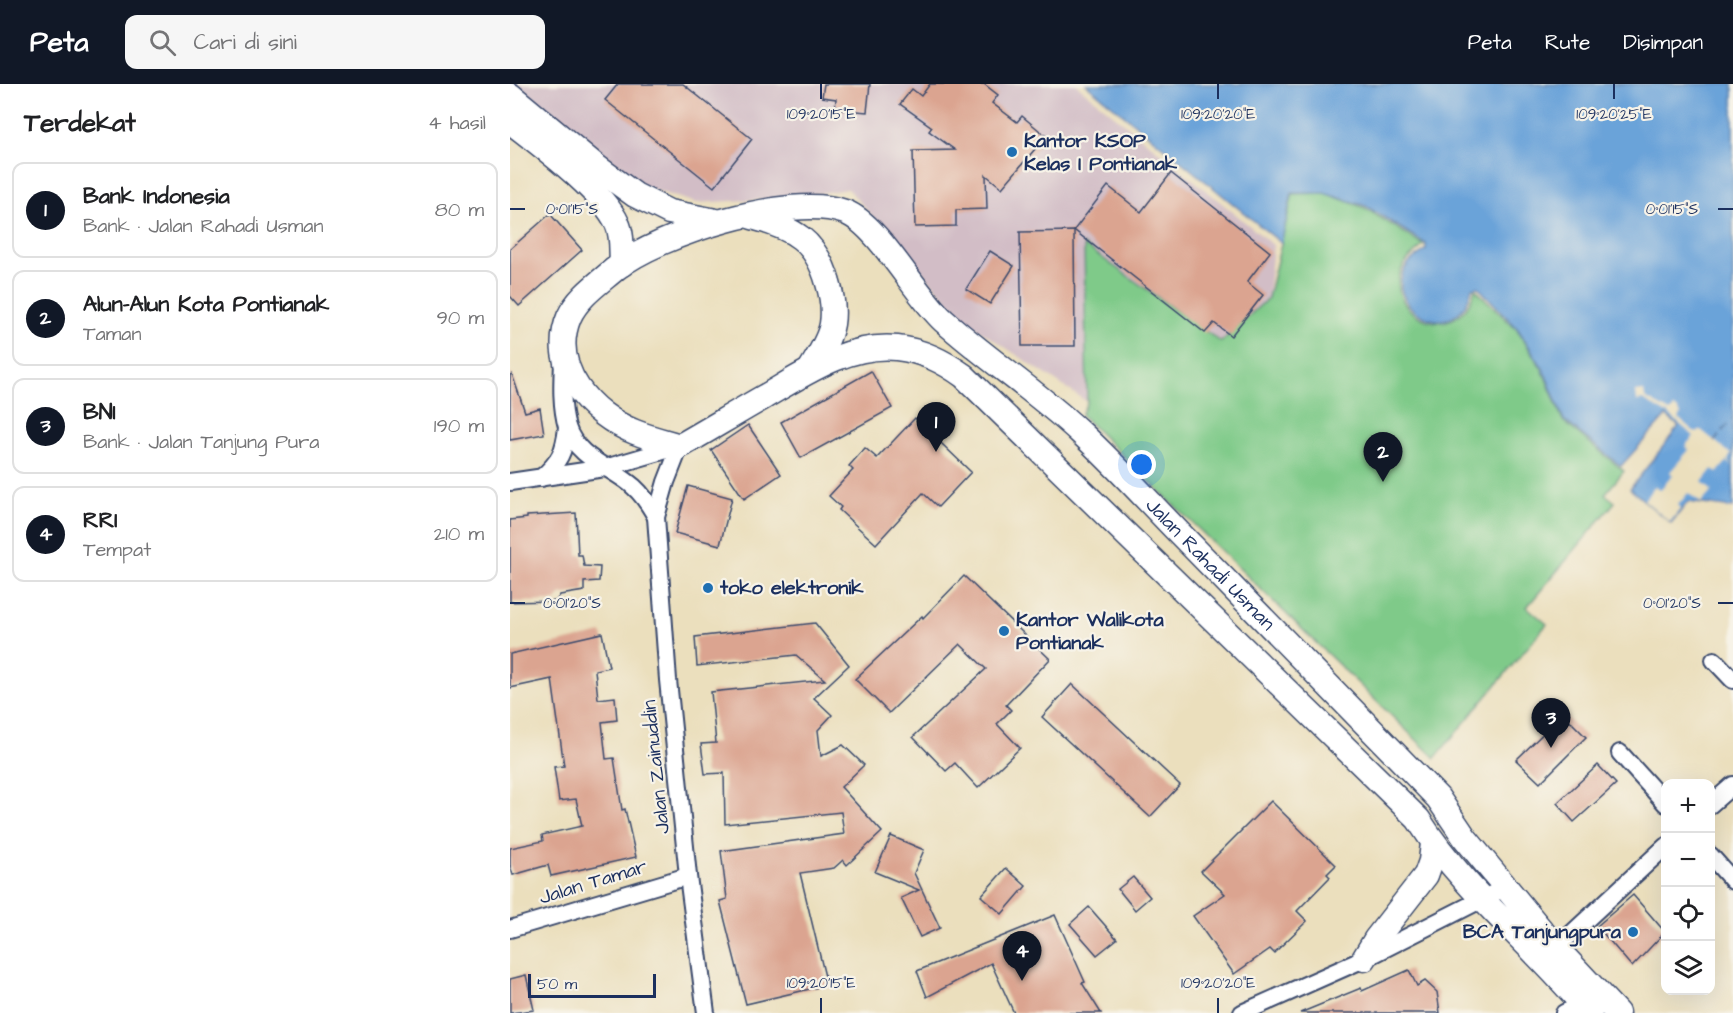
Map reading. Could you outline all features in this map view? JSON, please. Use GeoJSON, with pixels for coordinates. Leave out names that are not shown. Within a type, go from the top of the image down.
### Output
{"type":"FeatureCollection","features":[{"type":"Feature","properties":{"kind":"highway"},"geometry":{"type":"LineString","coordinates":[[510,95],[612,178],[652,206],[669,212],[720,221]]}},
{"type":"Feature","properties":{"kind":"highway"},"geometry":{"type":"LineString","coordinates":[[510,121],[557,159],[609,208],[618,225],[622,264]]}},
{"type":"Feature","properties":{"kind":"highway","name":"Jalan Rahadi Usman"},"geometry":{"type":"LineString","coordinates":[[720,221],[780,209],[807,208],[835,209],[850,214],[864,224],[943,320],[1080,432],[1438,798],[1465,838],[1556,948],[1617,1013]]}},
{"type":"Feature","properties":{"kind":"highway"},"geometry":{"type":"LineString","coordinates":[[747,216],[791,230],[806,240],[817,254],[825,271],[833,311],[832,326],[826,344],[810,370]]}},
{"type":"Feature","properties":{"kind":"highway"},"geometry":{"type":"LineString","coordinates":[[680,446],[634,432],[606,416],[588,400],[575,384],[564,360],[564,341],[573,312],[594,287],[622,264],[677,235],[720,221]]}},
{"type":"Feature","properties":{"kind":"highway","name":"Jalan Rahadi Usman"},"geometry":{"type":"LineString","coordinates":[[680,446],[810,370],[843,355],[866,350],[894,348],[915,351],[932,356],[964,376],[1418,819],[1433,843],[1579,1010]]}},
{"type":"Feature","properties":{"kind":"highway"},"geometry":{"type":"LineString","coordinates":[[1364,959],[1376,939],[1426,875],[1431,861],[1433,843]]}},
{"type":"Feature","properties":{"kind":"street"},"geometry":{"type":"LineString","coordinates":[[541,478],[560,458],[564,448],[567,428],[562,386],[564,360]]}},
{"type":"Feature","properties":{"kind":"street"},"geometry":{"type":"LineString","coordinates":[[567,428],[576,444],[605,468],[635,488],[656,516]]}},
{"type":"Feature","properties":{"kind":"street"},"geometry":{"type":"LineString","coordinates":[[510,482],[605,468],[680,446]]}},
{"type":"Feature","properties":{"kind":"street","name":"Jalan Zainuddin"},"geometry":{"type":"LineString","coordinates":[[680,446],[656,516],[668,680],[688,876],[706,1013]]}},
{"type":"Feature","properties":{"kind":"street"},"geometry":{"type":"LineString","coordinates":[[1714,660],[1733,680]]}},
{"type":"Feature","properties":{"kind":"street"},"geometry":{"type":"LineString","coordinates":[[1620,753],[1661,799]]}},
{"type":"Feature","properties":{"kind":"street"},"geometry":{"type":"LineString","coordinates":[[1715,800],[1733,784]]}},
{"type":"Feature","properties":{"kind":"street"},"geometry":{"type":"LineString","coordinates":[[1556,948],[1661,850]]}},
{"type":"Feature","properties":{"kind":"street"},"geometry":{"type":"LineString","coordinates":[[1715,861],[1733,881]]}},
{"type":"Feature","properties":{"kind":"street","name":"Jalan Tamar"},"geometry":{"type":"LineString","coordinates":[[510,929],[688,876]]}},
{"type":"Feature","properties":{"kind":"street"},"geometry":{"type":"LineString","coordinates":[[1242,1013],[1364,959],[1506,886]]}},
{"type":"Feature","properties":{"kind":"shaded area"},"geometry":{"type":"Polygon","coordinates":[[[510,84],[1076,84],[1273,245],[1268,298],[1221,342],[1084,246],[1087,402],[966,321],[848,189],[787,198],[696,203],[647,188],[510,87],[510,84]]]}},
{"type":"Feature","properties":{"kind":"green space"},"geometry":{"type":"Polygon","coordinates":[[[1324,193],[1365,208],[1424,245],[1406,262],[1399,281],[1401,297],[1410,309],[1422,318],[1437,322],[1452,319],[1465,309],[1475,289],[1517,330],[1542,369],[1563,421],[1624,471],[1605,494],[1615,502],[1527,607],[1547,624],[1435,758],[1081,415],[1087,402],[1084,245],[1221,342],[1268,298],[1293,194],[1324,193]]]}},
{"type":"Feature","properties":{"kind":"water"},"geometry":{"type":"Polygon","coordinates":[[[1086,84],[1733,84],[1733,508],[1688,502],[1671,523],[1630,489],[1679,426],[1666,416],[1621,466],[1564,420],[1543,368],[1518,329],[1478,287],[1472,288],[1463,308],[1451,318],[1437,320],[1422,316],[1410,307],[1403,294],[1401,279],[1408,264],[1426,250],[1426,244],[1366,206],[1324,193],[1292,193],[1281,243],[1086,84]]]}},
{"type":"Feature","properties":{"kind":"pier"},"geometry":{"type":"Polygon","coordinates":[[[1644,391],[1645,398],[1670,412],[1674,408],[1677,409],[1681,414],[1679,419],[1696,433],[1701,430],[1731,454],[1728,460],[1733,467],[1727,461],[1717,473],[1712,469],[1702,482],[1712,491],[1701,503],[1688,493],[1678,505],[1681,508],[1670,522],[1644,500],[1655,486],[1660,490],[1673,475],[1670,472],[1689,450],[1685,446],[1694,436],[1669,415],[1643,400],[1637,401],[1636,392],[1644,391]]]}},
{"type":"Feature","properties":{"kind":"building"},"geometry":{"type":"Polygon","coordinates":[[[618,84],[683,84],[752,139],[714,187],[605,100],[618,84]]]}},
{"type":"Feature","properties":{"kind":"building"},"geometry":{"type":"Polygon","coordinates":[[[824,84],[870,84],[867,112],[835,109],[836,99],[822,97],[824,84]]]}},
{"type":"Feature","properties":{"kind":"building"},"geometry":{"type":"Polygon","coordinates":[[[930,84],[984,84],[998,95],[992,103],[1017,122],[1022,116],[1046,136],[1002,188],[986,175],[987,209],[956,210],[956,226],[915,227],[913,151],[955,150],[929,131],[932,127],[900,104],[912,89],[921,96],[930,84]]]}},
{"type":"Feature","properties":{"kind":"building"},"geometry":{"type":"Polygon","coordinates":[[[1171,173],[1270,252],[1247,282],[1263,295],[1231,336],[1214,323],[1205,333],[1074,230],[1108,186],[1141,212],[1171,173]]]}},
{"type":"Feature","properties":{"kind":"building"},"geometry":{"type":"Polygon","coordinates":[[[550,214],[582,250],[519,306],[510,296],[510,249],[550,214]]]}},
{"type":"Feature","properties":{"kind":"building"},"geometry":{"type":"Polygon","coordinates":[[[1074,231],[1075,346],[1022,346],[1020,232],[1074,231]]]}},
{"type":"Feature","properties":{"kind":"building"},"geometry":{"type":"Polygon","coordinates":[[[990,251],[1014,266],[990,304],[966,289],[990,251]]]}},
{"type":"Feature","properties":{"kind":"building"},"geometry":{"type":"Polygon","coordinates":[[[871,371],[892,408],[801,458],[781,422],[871,371]]]}},
{"type":"Feature","properties":{"kind":"building"},"geometry":{"type":"Polygon","coordinates":[[[512,374],[525,412],[540,408],[544,434],[510,440],[510,375],[512,374]]]}},
{"type":"Feature","properties":{"kind":"building"},"geometry":{"type":"Polygon","coordinates":[[[915,418],[971,472],[938,507],[923,493],[876,544],[839,510],[841,507],[829,496],[853,470],[849,466],[865,448],[877,458],[915,418]]]}},
{"type":"Feature","properties":{"kind":"building"},"geometry":{"type":"Polygon","coordinates":[[[748,425],[781,474],[744,499],[711,450],[748,425]]]}},
{"type":"Feature","properties":{"kind":"building"},"geometry":{"type":"Polygon","coordinates":[[[688,486],[732,498],[720,545],[675,533],[688,486]]]}},
{"type":"Feature","properties":{"kind":"building"},"geometry":{"type":"Polygon","coordinates":[[[576,513],[578,555],[582,555],[584,566],[600,567],[599,581],[584,582],[584,591],[560,595],[556,601],[510,602],[510,520],[527,518],[527,516],[576,513]]]}},
{"type":"Feature","properties":{"kind":"building"},"geometry":{"type":"Polygon","coordinates":[[[964,576],[1050,659],[1006,705],[1011,710],[997,724],[1020,748],[978,788],[955,763],[946,771],[913,737],[986,669],[960,644],[889,713],[855,679],[922,616],[923,618],[964,576]]]}},
{"type":"Feature","properties":{"kind":"building"},"geometry":{"type":"Polygon","coordinates":[[[815,623],[849,665],[814,698],[832,715],[818,730],[821,756],[843,745],[864,765],[841,787],[882,832],[847,865],[843,860],[834,868],[800,873],[827,985],[746,1004],[720,901],[727,899],[721,851],[844,834],[841,812],[725,824],[724,773],[705,774],[701,744],[716,743],[711,692],[825,680],[796,655],[697,666],[695,637],[815,623]]]}},
{"type":"Feature","properties":{"kind":"building"},"geometry":{"type":"Polygon","coordinates":[[[602,633],[609,667],[595,670],[598,699],[615,697],[617,720],[602,722],[606,759],[614,758],[622,810],[625,809],[636,857],[551,876],[548,865],[513,875],[510,865],[510,848],[543,841],[542,835],[582,826],[576,799],[559,801],[554,767],[564,766],[552,679],[510,688],[510,654],[602,633]]]}},
{"type":"Feature","properties":{"kind":"building"},"geometry":{"type":"Polygon","coordinates":[[[1072,684],[1180,785],[1150,817],[1042,717],[1072,684]]]}},
{"type":"Feature","properties":{"kind":"building"},"geometry":{"type":"Polygon","coordinates":[[[1563,714],[1586,737],[1540,783],[1516,760],[1563,714]]]}},
{"type":"Feature","properties":{"kind":"building"},"geometry":{"type":"Polygon","coordinates":[[[1598,765],[1616,784],[1574,822],[1557,803],[1598,765]]]}},
{"type":"Feature","properties":{"kind":"building"},"geometry":{"type":"Polygon","coordinates":[[[1271,801],[1336,865],[1327,874],[1330,877],[1297,911],[1307,921],[1274,953],[1270,949],[1234,974],[1193,916],[1225,894],[1201,871],[1271,801]]]}},
{"type":"Feature","properties":{"kind":"building"},"geometry":{"type":"Polygon","coordinates":[[[891,836],[924,850],[914,873],[940,928],[920,937],[901,898],[919,890],[875,872],[891,836]]]}},
{"type":"Feature","properties":{"kind":"building"},"geometry":{"type":"Polygon","coordinates":[[[1006,868],[1026,886],[1002,914],[981,896],[1006,868]]]}},
{"type":"Feature","properties":{"kind":"building"},"geometry":{"type":"Polygon","coordinates":[[[1133,877],[1150,897],[1135,910],[1118,889],[1133,877]]]}},
{"type":"Feature","properties":{"kind":"building","name":"BCA Tanjungpura"},"geometry":{"type":"Polygon","coordinates":[[[1633,895],[1661,927],[1661,936],[1632,967],[1597,926],[1633,895]]]}},
{"type":"Feature","properties":{"kind":"building"},"geometry":{"type":"Polygon","coordinates":[[[1089,907],[1117,939],[1097,955],[1070,924],[1089,907]]]}},
{"type":"Feature","properties":{"kind":"building"},"geometry":{"type":"Polygon","coordinates":[[[1055,915],[1085,982],[1082,983],[1101,1013],[1014,1013],[991,963],[927,997],[917,971],[1055,915]]]}},
{"type":"Feature","properties":{"kind":"building"},"geometry":{"type":"Polygon","coordinates":[[[1409,970],[1417,986],[1425,981],[1437,992],[1440,1013],[1300,1013],[1361,988],[1362,991],[1409,970]]]}},
{"type":"Feature","properties":{"kind":"building"},"geometry":{"type":"Polygon","coordinates":[[[526,975],[534,1010],[510,1013],[510,979],[526,975]]]}},
{"type":"Feature","properties":{"kind":"ferry route"},"geometry":{"type":"LineString","coordinates":[[1714,442],[1733,418]]}},
{"type":"Feature","properties":{"kind":"place","name":"Kantor KSOP Kelas I Pontianak"},"geometry":{"type":"Point","coordinates":[1012,152]}},
{"type":"Feature","properties":{"kind":"place","name":"Bank Indonesia"},"geometry":{"type":"Point","coordinates":[936,452]}},
{"type":"Feature","properties":{"kind":"place","name":"Alun-Alun Kota Pontianak"},"geometry":{"type":"Point","coordinates":[1383,482]}},
{"type":"Feature","properties":{"kind":"place","name":"toko elektronik"},"geometry":{"type":"Point","coordinates":[708,588]}},
{"type":"Feature","properties":{"kind":"place","name":"Kantor Walikota Pontianak"},"geometry":{"type":"Point","coordinates":[1004,631]}},
{"type":"Feature","properties":{"kind":"place","name":"BNI"},"geometry":{"type":"Point","coordinates":[1551,748]}},
{"type":"Feature","properties":{"kind":"place","name":"BCA Tanjungpura"},"geometry":{"type":"Point","coordinates":[1633,932]}},
{"type":"Feature","properties":{"kind":"place","name":"RRI"},"geometry":{"type":"Point","coordinates":[1022,981]}}]}
